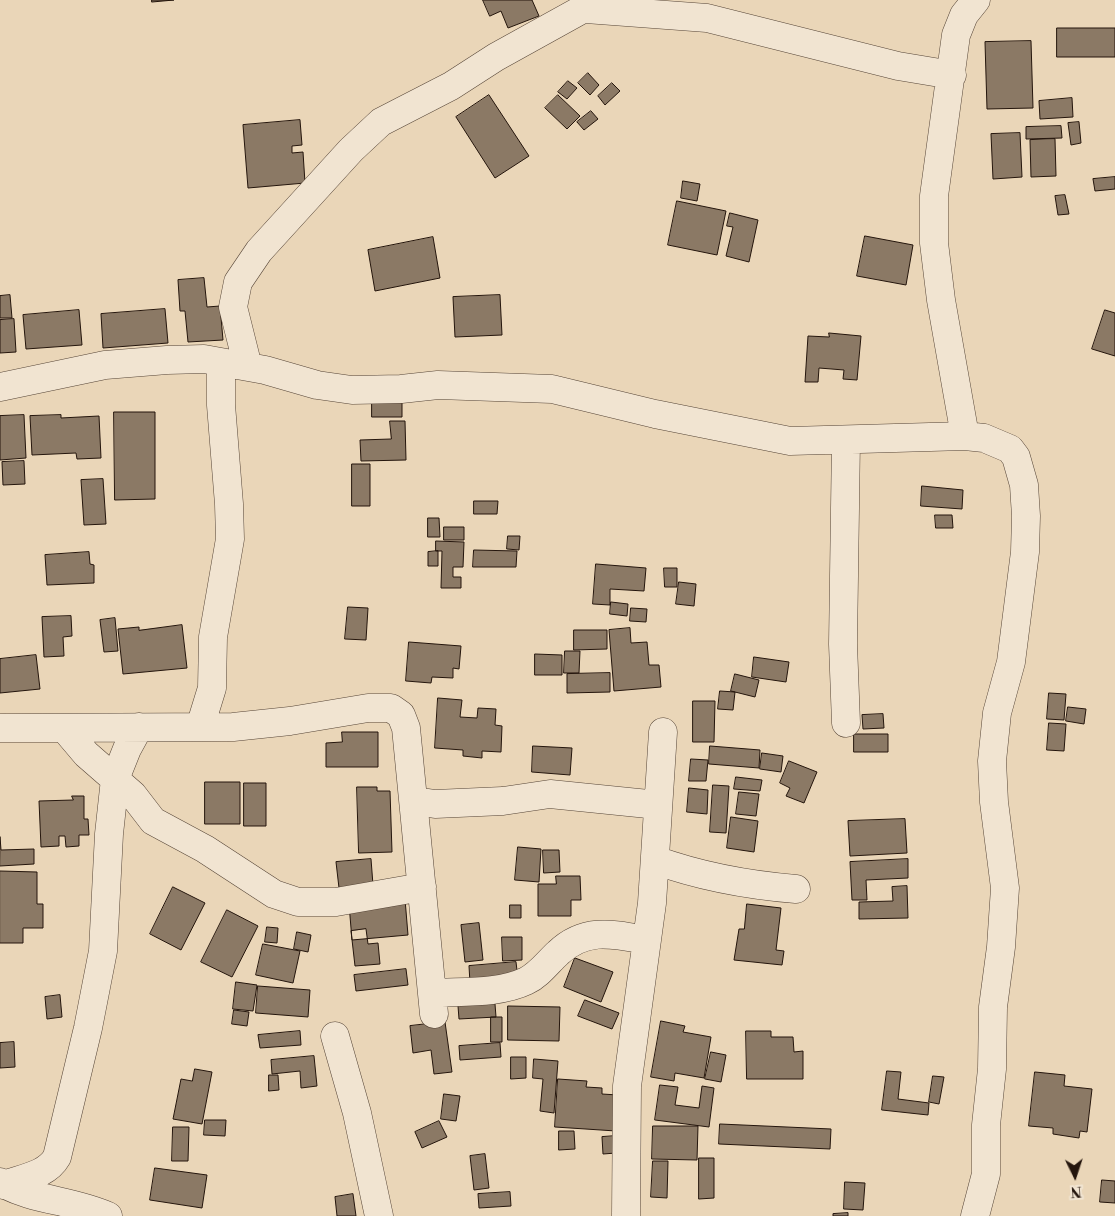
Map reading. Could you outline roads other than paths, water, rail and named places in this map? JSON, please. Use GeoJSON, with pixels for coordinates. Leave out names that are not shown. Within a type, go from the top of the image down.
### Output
{"type":"FeatureCollection","features":[{"type":"Feature","properties":{"kind":"street"},"geometry":{"type":"LineString","coordinates":[[965,436],[941,300],[934,243],[934,196],[956,35],[964,15],[976,0]]}},
{"type":"Feature","properties":{"kind":"street"},"geometry":{"type":"LineString","coordinates":[[248,367],[233,307],[238,282],[259,251],[351,150],[381,122],[592,4],[707,18],[898,66],[952,75]]}},
{"type":"Feature","properties":{"kind":"street"},"geometry":{"type":"LineString","coordinates":[[0,388],[105,365],[204,359],[248,367],[317,385],[352,390],[400,389],[438,385],[552,389],[768,438],[846,440],[965,436],[984,438],[1010,449],[1016,457],[1024,485],[1026,516],[1025,552],[1011,662],[997,713],[992,761],[994,802],[1005,888],[1001,947],[993,1007],[992,1069],[986,1125],[986,1174],[975,1216]]}},
{"type":"Feature","properties":{"kind":"street"},"geometry":{"type":"LineString","coordinates":[[200,727],[212,688],[213,636],[230,539],[221,405],[221,362]]}},
{"type":"Feature","properties":{"kind":"street"},"geometry":{"type":"LineString","coordinates":[[846,440],[844,644],[846,723]]}},
{"type":"Feature","properties":{"kind":"street"},"geometry":{"type":"LineString","coordinates":[[0,728],[233,727],[368,708],[391,708],[401,715],[406,728],[415,801],[433,1004],[514,986],[528,980],[576,939],[593,934],[620,935],[648,940]]}},
{"type":"Feature","properties":{"kind":"street"},"geometry":{"type":"LineString","coordinates":[[2,1184],[44,1171],[51,1166],[57,1156],[86,1037],[103,951],[109,834],[115,779],[127,749],[139,727]]}},
{"type":"Feature","properties":{"kind":"street"},"geometry":{"type":"LineString","coordinates":[[64,728],[86,754],[132,795],[160,827],[205,849],[274,894],[298,902],[336,902],[422,887]]}},
{"type":"Feature","properties":{"kind":"street"},"geometry":{"type":"LineString","coordinates":[[626,1216],[627,1086],[633,1026],[648,940],[663,732]]}},
{"type":"Feature","properties":{"kind":"street"},"geometry":{"type":"LineString","coordinates":[[415,801],[435,804],[503,801],[550,794],[658,805]]}},
{"type":"Feature","properties":{"kind":"street"},"geometry":{"type":"LineString","coordinates":[[655,860],[710,877],[763,886],[796,889]]}},
{"type":"Feature","properties":{"kind":"street"},"geometry":{"type":"LineString","coordinates":[[334,1036],[356,1106],[379,1216]]}},
{"type":"Feature","properties":{"kind":"street"},"geometry":{"type":"LineString","coordinates":[[2,1184],[93,1209],[108,1216]]}}]}
